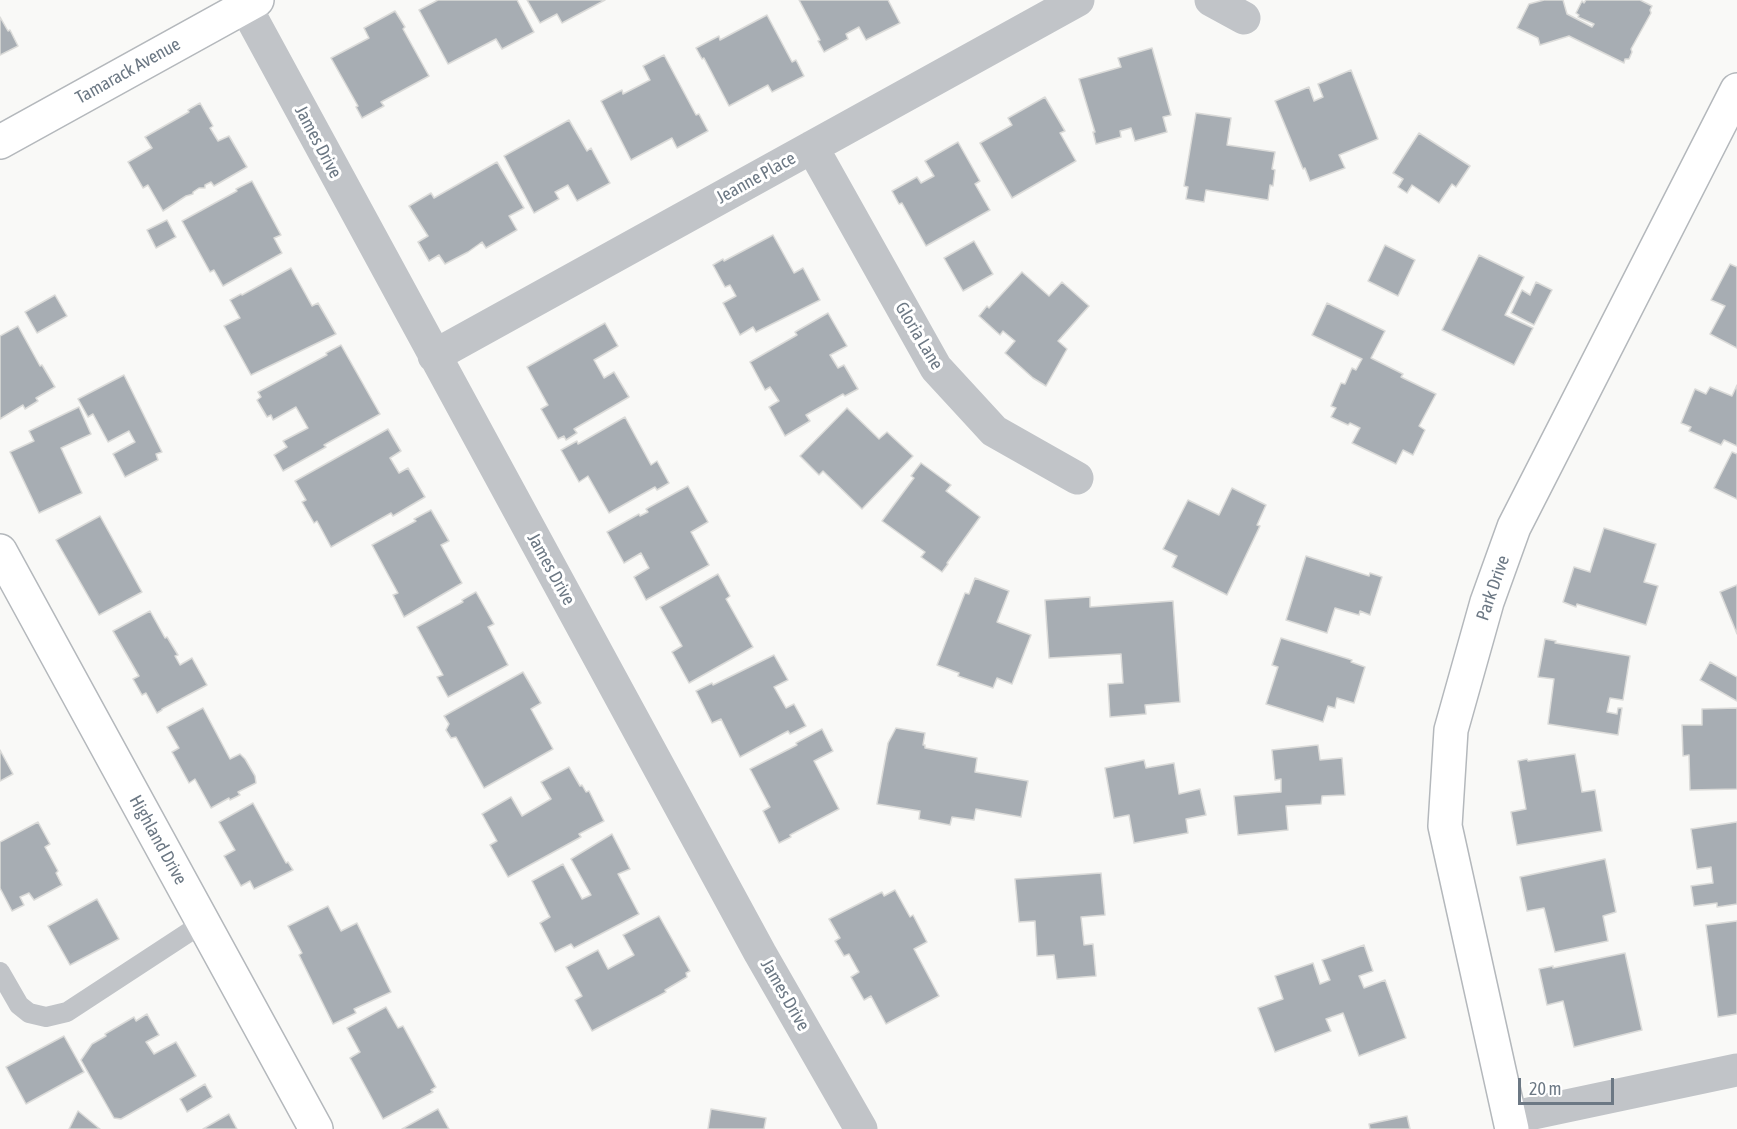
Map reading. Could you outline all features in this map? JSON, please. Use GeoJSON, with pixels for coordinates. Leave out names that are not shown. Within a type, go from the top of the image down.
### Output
{"type":"FeatureCollection","features":[{"type":"Feature","properties":{"kind":"street","name":"Jeanne Place"},"geometry":{"type":"LineString","coordinates":[[434,356],[1078,0]]}},
{"type":"Feature","properties":{"kind":"street"},"geometry":{"type":"LineString","coordinates":[[1211,0],[1244,18]]}},
{"type":"Feature","properties":{"kind":"street","name":"Tamarack Avenue"},"geometry":{"type":"LineString","coordinates":[[0,142],[251,3]]}},
{"type":"Feature","properties":{"kind":"street","name":"James Drive"},"geometry":{"type":"LineString","coordinates":[[251,3],[434,356],[760,953],[861,1129]]}},
{"type":"Feature","properties":{"kind":"street","name":"Park Drive"},"geometry":{"type":"LineString","coordinates":[[1511,1124],[1445,826],[1451,730],[1486,602],[1514,527],[1737,90]]}},
{"type":"Feature","properties":{"kind":"street","name":"Gloria Lane"},"geometry":{"type":"LineString","coordinates":[[812,147],[936,368],[994,431],[1077,478]]}},
{"type":"Feature","properties":{"kind":"street","name":"Highland Drive"},"geometry":{"type":"LineString","coordinates":[[0,551],[316,1129]]}},
{"type":"Feature","properties":{"kind":"street"},"geometry":{"type":"LineString","coordinates":[[1511,1124],[1737,1070]]}},
{"type":"Feature","properties":{"kind":"lane"},"geometry":{"type":"LineString","coordinates":[[0,972],[19,1005],[30,1013],[46,1017],[67,1012],[203,923]]}},
{"type":"Feature","properties":{"kind":"building"},"geometry":{"type":"Polygon","coordinates":[[[438,0],[517,0],[534,32],[502,49],[496,39],[448,64],[419,10],[438,0]]]}},
{"type":"Feature","properties":{"kind":"building"},"geometry":{"type":"Polygon","coordinates":[[[527,0],[605,0],[562,23],[557,14],[540,23],[527,0]]]}},
{"type":"Feature","properties":{"kind":"building"},"geometry":{"type":"Polygon","coordinates":[[[799,0],[888,0],[900,23],[866,40],[859,27],[846,34],[848,39],[824,52],[799,0]]]}},
{"type":"Feature","properties":{"kind":"building"},"geometry":{"type":"Polygon","coordinates":[[[1544,0],[1563,0],[1567,14],[1592,27],[1594,24],[1578,17],[1576,13],[1582,1],[1584,3],[1586,0],[1640,0],[1652,6],[1651,13],[1631,49],[1629,59],[1625,59],[1624,63],[1569,36],[1540,45],[1538,38],[1517,28],[1529,4],[1544,0]]]}},
{"type":"Feature","properties":{"kind":"building"},"geometry":{"type":"Polygon","coordinates":[[[395,11],[429,76],[381,102],[384,106],[362,118],[356,107],[358,106],[331,58],[369,38],[364,28],[395,11]]]}},
{"type":"Feature","properties":{"kind":"building"},"geometry":{"type":"Polygon","coordinates":[[[767,15],[792,62],[796,60],[804,76],[772,92],[768,85],[729,106],[704,58],[702,59],[696,48],[719,36],[720,40],[767,15]]]}},
{"type":"Feature","properties":{"kind":"building"},"geometry":{"type":"Polygon","coordinates":[[[0,17],[18,46],[0,55],[0,17]]]}},
{"type":"Feature","properties":{"kind":"building"},"geometry":{"type":"Polygon","coordinates":[[[1152,48],[1171,115],[1163,117],[1167,132],[1135,141],[1131,128],[1120,131],[1121,137],[1096,144],[1093,132],[1095,132],[1079,79],[1121,67],[1118,58],[1152,48]]]}},
{"type":"Feature","properties":{"kind":"building"},"geometry":{"type":"Polygon","coordinates":[[[664,55],[696,115],[699,114],[708,131],[677,148],[672,138],[631,160],[601,101],[622,90],[623,94],[650,80],[643,66],[664,55]]]}},
{"type":"Feature","properties":{"kind":"building"},"geometry":{"type":"Polygon","coordinates":[[[1351,70],[1378,139],[1339,155],[1345,168],[1310,181],[1275,101],[1309,87],[1314,101],[1323,97],[1318,84],[1351,70]]]}},
{"type":"Feature","properties":{"kind":"building"},"geometry":{"type":"Polygon","coordinates":[[[1045,97],[1065,131],[1060,133],[1076,161],[1012,198],[980,143],[1012,125],[1008,118],[1045,97]]]}},
{"type":"Feature","properties":{"kind":"building"},"geometry":{"type":"Polygon","coordinates":[[[200,103],[213,126],[210,128],[218,141],[229,136],[247,167],[214,186],[211,182],[205,185],[205,188],[199,188],[193,194],[163,211],[148,185],[143,188],[128,162],[152,148],[145,137],[189,112],[188,110],[200,103]]]}},
{"type":"Feature","properties":{"kind":"building"},"geometry":{"type":"Polygon","coordinates":[[[1196,113],[1231,118],[1227,145],[1275,152],[1272,169],[1275,170],[1273,186],[1270,185],[1268,200],[1206,190],[1204,202],[1186,199],[1188,187],[1184,186],[1196,113]]]}},
{"type":"Feature","properties":{"kind":"building"},"geometry":{"type":"Polygon","coordinates":[[[569,120],[587,151],[591,148],[610,183],[577,201],[568,185],[555,192],[559,199],[534,213],[504,156],[569,120]]]}},
{"type":"Feature","properties":{"kind":"building"},"geometry":{"type":"Polygon","coordinates":[[[1419,133],[1470,166],[1456,187],[1452,184],[1439,203],[1412,185],[1407,193],[1398,187],[1403,179],[1393,173],[1419,133]]]}},
{"type":"Feature","properties":{"kind":"building"},"geometry":{"type":"Polygon","coordinates":[[[958,142],[980,181],[975,184],[990,210],[926,246],[902,203],[899,204],[892,191],[917,177],[921,183],[934,176],[925,161],[958,142]]]}},
{"type":"Feature","properties":{"kind":"building"},"geometry":{"type":"Polygon","coordinates":[[[497,162],[524,208],[509,216],[517,230],[486,248],[482,242],[445,264],[439,255],[429,261],[418,242],[428,236],[409,206],[431,193],[434,198],[497,162]]]}},
{"type":"Feature","properties":{"kind":"building"},"geometry":{"type":"Polygon","coordinates":[[[252,181],[281,235],[274,238],[282,253],[223,286],[214,270],[210,272],[182,221],[252,181]]]}},
{"type":"Feature","properties":{"kind":"building"},"geometry":{"type":"Polygon","coordinates":[[[167,220],[176,237],[156,248],[147,230],[167,220]]]}},
{"type":"Feature","properties":{"kind":"building"},"geometry":{"type":"Polygon","coordinates":[[[773,235],[794,273],[803,268],[820,300],[756,332],[753,327],[740,335],[723,303],[736,296],[730,285],[725,287],[713,265],[773,235]]]}},
{"type":"Feature","properties":{"kind":"building"},"geometry":{"type":"Polygon","coordinates":[[[974,241],[993,274],[963,291],[944,258],[974,241]]]}},
{"type":"Feature","properties":{"kind":"building"},"geometry":{"type":"Polygon","coordinates":[[[1385,245],[1415,260],[1398,296],[1368,281],[1385,245]]]}},
{"type":"Feature","properties":{"kind":"building"},"geometry":{"type":"Polygon","coordinates":[[[1479,255],[1524,277],[1505,315],[1533,328],[1514,365],[1442,330],[1479,255]]]}},
{"type":"Feature","properties":{"kind":"building"},"geometry":{"type":"Polygon","coordinates":[[[1730,264],[1737,267],[1737,348],[1710,334],[1725,306],[1711,300],[1730,264]]]}},
{"type":"Feature","properties":{"kind":"building"},"geometry":{"type":"Polygon","coordinates":[[[291,268],[312,306],[318,303],[336,334],[251,375],[224,326],[240,318],[230,300],[291,268]]]}},
{"type":"Feature","properties":{"kind":"building"},"geometry":{"type":"Polygon","coordinates":[[[1022,272],[1049,296],[1062,282],[1089,306],[1058,341],[1067,349],[1046,386],[1033,378],[1005,353],[1015,341],[1003,331],[1000,335],[979,316],[1022,272]]]}},
{"type":"Feature","properties":{"kind":"building"},"geometry":{"type":"Polygon","coordinates":[[[1536,282],[1552,290],[1534,325],[1511,313],[1522,290],[1530,295],[1536,282]]]}},
{"type":"Feature","properties":{"kind":"building"},"geometry":{"type":"Polygon","coordinates":[[[55,295],[67,316],[37,333],[25,312],[55,295]]]}},
{"type":"Feature","properties":{"kind":"building"},"geometry":{"type":"Polygon","coordinates":[[[1327,303],[1385,331],[1371,358],[1403,374],[1401,377],[1436,394],[1419,426],[1425,430],[1413,455],[1403,450],[1396,464],[1352,443],[1360,428],[1331,417],[1336,408],[1331,406],[1341,383],[1345,384],[1352,368],[1356,370],[1362,359],[1312,335],[1327,303]]]}},
{"type":"Feature","properties":{"kind":"building"},"geometry":{"type":"Polygon","coordinates":[[[828,313],[847,346],[830,355],[838,368],[844,365],[858,389],[845,396],[843,394],[806,415],[810,421],[785,436],[769,407],[779,401],[770,387],[765,390],[750,362],[797,335],[795,332],[828,313]]]}},
{"type":"Feature","properties":{"kind":"building"},"geometry":{"type":"Polygon","coordinates":[[[605,323],[618,346],[594,360],[604,378],[614,372],[629,397],[574,429],[577,433],[566,440],[564,436],[558,439],[541,409],[548,405],[527,367],[605,323]]]}},
{"type":"Feature","properties":{"kind":"building"},"geometry":{"type":"Polygon","coordinates":[[[18,326],[40,366],[42,365],[55,387],[36,398],[38,401],[25,409],[23,405],[0,419],[0,336],[18,326]]]}},
{"type":"Feature","properties":{"kind":"building"},"geometry":{"type":"Polygon","coordinates":[[[341,345],[380,414],[283,471],[274,455],[287,447],[283,441],[308,428],[296,407],[273,420],[271,415],[267,417],[257,400],[261,397],[258,392],[327,355],[326,353],[341,345]]]}},
{"type":"Feature","properties":{"kind":"building"},"geometry":{"type":"Polygon","coordinates":[[[124,375],[162,452],[156,454],[158,460],[125,477],[113,454],[135,442],[129,431],[108,442],[93,414],[88,417],[78,399],[124,375]]]}},
{"type":"Feature","properties":{"kind":"building"},"geometry":{"type":"Polygon","coordinates":[[[1737,385],[1737,446],[1724,440],[1721,445],[1689,431],[1691,427],[1681,423],[1695,389],[1706,394],[1710,387],[1732,396],[1737,385]]]}},
{"type":"Feature","properties":{"kind":"building"},"geometry":{"type":"Polygon","coordinates":[[[79,407],[91,434],[61,448],[82,493],[39,513],[10,452],[34,441],[29,431],[79,407]]]}},
{"type":"Feature","properties":{"kind":"building"},"geometry":{"type":"Polygon","coordinates":[[[847,408],[879,439],[887,432],[913,456],[862,509],[823,471],[819,475],[800,456],[847,408]]]}},
{"type":"Feature","properties":{"kind":"building"},"geometry":{"type":"Polygon","coordinates":[[[625,417],[651,465],[657,461],[669,483],[657,490],[655,487],[609,513],[588,476],[579,482],[561,450],[577,441],[578,444],[625,417]]]}},
{"type":"Feature","properties":{"kind":"building"},"geometry":{"type":"Polygon","coordinates":[[[388,429],[401,451],[390,458],[399,473],[408,468],[425,497],[393,516],[391,513],[331,547],[317,521],[314,523],[302,502],[306,500],[295,481],[388,429]]]}},
{"type":"Feature","properties":{"kind":"building"},"geometry":{"type":"Polygon","coordinates":[[[1732,452],[1737,454],[1737,499],[1714,488],[1732,452]]]}},
{"type":"Feature","properties":{"kind":"building"},"geometry":{"type":"Polygon","coordinates":[[[921,463],[951,485],[946,491],[980,517],[942,572],[921,557],[925,552],[882,521],[914,478],[911,476],[921,463]]]}},
{"type":"Feature","properties":{"kind":"building"},"geometry":{"type":"Polygon","coordinates":[[[688,486],[708,522],[691,532],[709,565],[646,600],[634,577],[649,568],[641,553],[624,563],[607,532],[639,514],[640,516],[648,512],[646,509],[688,486]]]}},
{"type":"Feature","properties":{"kind":"building"},"geometry":{"type":"Polygon","coordinates":[[[1232,488],[1266,505],[1257,525],[1260,526],[1227,595],[1172,567],[1177,556],[1163,549],[1188,500],[1219,515],[1232,488]]]}},
{"type":"Feature","properties":{"kind":"building"},"geometry":{"type":"Polygon","coordinates":[[[431,510],[449,541],[441,545],[462,583],[404,617],[393,595],[398,593],[372,545],[416,521],[414,519],[431,510]]]}},
{"type":"Feature","properties":{"kind":"building"},"geometry":{"type":"Polygon","coordinates":[[[100,516],[142,592],[99,615],[56,540],[100,516]]]}},
{"type":"Feature","properties":{"kind":"building"},"geometry":{"type":"Polygon","coordinates":[[[1604,528],[1656,544],[1644,582],[1658,586],[1646,625],[1577,604],[1576,607],[1563,602],[1574,567],[1590,572],[1604,528]]]}},
{"type":"Feature","properties":{"kind":"building"},"geometry":{"type":"Polygon","coordinates":[[[1306,556],[1369,576],[1370,573],[1382,577],[1370,615],[1360,611],[1359,615],[1335,608],[1327,633],[1286,620],[1306,556]]]}},
{"type":"Feature","properties":{"kind":"building"},"geometry":{"type":"Polygon","coordinates":[[[718,574],[730,596],[726,599],[753,647],[689,683],[672,652],[682,646],[660,607],[718,574]]]}},
{"type":"Feature","properties":{"kind":"building"},"geometry":{"type":"Polygon","coordinates":[[[975,578],[1009,591],[997,622],[1031,635],[1012,684],[997,678],[993,688],[958,676],[959,673],[937,665],[965,593],[969,594],[975,578]]]}},
{"type":"Feature","properties":{"kind":"building"},"geometry":{"type":"Polygon","coordinates":[[[1737,585],[1737,634],[1720,592],[1737,585]]]}},
{"type":"Feature","properties":{"kind":"building"},"geometry":{"type":"Polygon","coordinates":[[[476,592],[494,624],[488,627],[508,665],[448,697],[437,677],[443,675],[417,627],[463,602],[462,600],[476,592]]]}},
{"type":"Feature","properties":{"kind":"building"},"geometry":{"type":"Polygon","coordinates":[[[1090,597],[1090,607],[1173,601],[1180,702],[1145,705],[1146,714],[1110,717],[1108,684],[1123,683],[1121,654],[1049,658],[1045,600],[1090,597]]]}},
{"type":"Feature","properties":{"kind":"building"},"geometry":{"type":"Polygon","coordinates":[[[150,611],[165,638],[167,637],[178,655],[175,656],[180,665],[192,658],[207,685],[157,713],[146,693],[142,695],[133,679],[139,676],[113,631],[150,611]]]}},
{"type":"Feature","properties":{"kind":"building"},"geometry":{"type":"Polygon","coordinates":[[[1281,638],[1352,660],[1351,662],[1365,667],[1354,703],[1337,698],[1335,708],[1328,706],[1323,722],[1266,704],[1278,667],[1272,665],[1281,638]]]}},
{"type":"Feature","properties":{"kind":"building"},"geometry":{"type":"Polygon","coordinates":[[[1545,639],[1556,641],[1555,643],[1630,656],[1623,700],[1610,698],[1607,712],[1617,714],[1618,708],[1622,708],[1618,735],[1548,724],[1554,679],[1538,677],[1545,639]]]}},
{"type":"Feature","properties":{"kind":"building"},"geometry":{"type":"Polygon","coordinates":[[[774,655],[788,680],[774,687],[786,708],[794,704],[806,726],[790,734],[788,731],[740,757],[721,719],[712,723],[696,691],[774,655]]]}},
{"type":"Feature","properties":{"kind":"building"},"geometry":{"type":"Polygon","coordinates":[[[1710,662],[1737,677],[1737,701],[1700,680],[1710,662]]]}},
{"type":"Feature","properties":{"kind":"building"},"geometry":{"type":"Polygon","coordinates":[[[523,672],[541,703],[531,709],[553,749],[484,788],[456,737],[451,738],[446,730],[449,724],[444,716],[523,672]]]}},
{"type":"Feature","properties":{"kind":"building"},"geometry":{"type":"Polygon","coordinates":[[[203,708],[230,759],[240,754],[255,776],[256,783],[238,792],[240,795],[211,808],[195,779],[189,783],[172,752],[179,748],[167,727],[203,708]]]}},
{"type":"Feature","properties":{"kind":"building"},"geometry":{"type":"Polygon","coordinates":[[[1737,708],[1737,789],[1690,790],[1689,755],[1683,756],[1682,725],[1702,725],[1702,709],[1737,708]]]}},
{"type":"Feature","properties":{"kind":"building"},"geometry":{"type":"Polygon","coordinates":[[[896,728],[925,733],[923,745],[925,748],[977,758],[975,772],[1028,781],[1021,817],[976,809],[974,820],[952,817],[950,825],[919,819],[920,811],[877,804],[888,743],[896,728]]]}},
{"type":"Feature","properties":{"kind":"building"},"geometry":{"type":"Polygon","coordinates":[[[822,729],[833,751],[814,761],[839,809],[779,843],[763,811],[770,807],[750,769],[797,745],[796,743],[822,729]]]}},
{"type":"Feature","properties":{"kind":"building"},"geometry":{"type":"Polygon","coordinates":[[[1318,745],[1320,760],[1342,758],[1345,795],[1322,796],[1321,804],[1286,806],[1288,830],[1238,835],[1234,796],[1281,792],[1281,779],[1275,780],[1272,750],[1318,745]]]}},
{"type":"Feature","properties":{"kind":"building"},"geometry":{"type":"Polygon","coordinates":[[[0,750],[13,774],[0,781],[0,750]]]}},
{"type":"Feature","properties":{"kind":"building"},"geometry":{"type":"Polygon","coordinates":[[[1575,754],[1582,792],[1595,790],[1602,831],[1517,845],[1511,812],[1526,809],[1518,761],[1575,754]]]}},
{"type":"Feature","properties":{"kind":"building"},"geometry":{"type":"Polygon","coordinates":[[[1144,760],[1146,768],[1174,763],[1179,794],[1200,789],[1206,815],[1186,819],[1188,833],[1134,843],[1129,815],[1114,818],[1105,768],[1144,760]]]}},
{"type":"Feature","properties":{"kind":"building"},"geometry":{"type":"Polygon","coordinates":[[[569,767],[580,786],[582,785],[586,792],[589,791],[604,821],[579,834],[581,837],[508,877],[490,845],[497,841],[482,814],[511,797],[522,816],[551,799],[541,782],[569,767]]]}},
{"type":"Feature","properties":{"kind":"building"},"geometry":{"type":"Polygon","coordinates":[[[253,803],[286,863],[288,862],[293,870],[254,889],[250,881],[241,886],[224,856],[235,850],[219,822],[253,803]]]}},
{"type":"Feature","properties":{"kind":"building"},"geometry":{"type":"Polygon","coordinates":[[[38,822],[50,844],[45,847],[58,871],[56,873],[62,885],[34,900],[29,893],[20,897],[24,905],[12,911],[0,888],[0,842],[38,822]]]}},
{"type":"Feature","properties":{"kind":"building"},"geometry":{"type":"Polygon","coordinates":[[[1737,822],[1737,904],[1717,907],[1717,903],[1694,906],[1691,886],[1713,883],[1711,867],[1697,869],[1691,829],[1737,822]]]}},
{"type":"Feature","properties":{"kind":"building"},"geometry":{"type":"Polygon","coordinates":[[[612,834],[630,869],[618,874],[639,914],[574,948],[571,944],[555,952],[540,923],[550,917],[532,881],[563,864],[582,899],[591,895],[571,859],[612,834]]]}},
{"type":"Feature","properties":{"kind":"building"},"geometry":{"type":"Polygon","coordinates":[[[1605,859],[1616,912],[1603,916],[1608,941],[1555,952],[1544,908],[1527,911],[1520,877],[1605,859]]]}},
{"type":"Feature","properties":{"kind":"building"},"geometry":{"type":"Polygon","coordinates":[[[1101,873],[1105,915],[1081,917],[1084,945],[1093,944],[1096,976],[1057,979],[1054,955],[1037,956],[1035,921],[1019,922],[1015,879],[1101,873]]]}},
{"type":"Feature","properties":{"kind":"building"},"geometry":{"type":"Polygon","coordinates":[[[895,890],[910,917],[913,915],[927,942],[914,949],[939,996],[886,1024],[871,996],[864,1000],[851,977],[859,972],[849,954],[844,956],[835,941],[840,938],[829,919],[882,892],[884,896],[895,890]]]}},
{"type":"Feature","properties":{"kind":"building"},"geometry":{"type":"Polygon","coordinates":[[[97,899],[119,939],[70,965],[48,926],[97,899]]]}},
{"type":"Feature","properties":{"kind":"building"},"geometry":{"type":"Polygon","coordinates":[[[328,906],[341,931],[357,923],[391,992],[354,1009],[356,1013],[333,1024],[299,955],[302,953],[288,926],[328,906]]]}},
{"type":"Feature","properties":{"kind":"building"},"geometry":{"type":"Polygon","coordinates":[[[659,916],[690,971],[686,973],[687,977],[665,990],[666,992],[592,1031],[575,1000],[582,996],[566,967],[598,950],[608,969],[634,955],[623,935],[659,916]]]}},
{"type":"Feature","properties":{"kind":"building"},"geometry":{"type":"Polygon","coordinates":[[[1737,921],[1737,1014],[1718,1017],[1706,925],[1737,921]]]}},
{"type":"Feature","properties":{"kind":"building"},"geometry":{"type":"Polygon","coordinates":[[[1364,945],[1373,971],[1359,976],[1364,988],[1385,980],[1406,1038],[1359,1056],[1343,1013],[1326,1019],[1331,1031],[1275,1052],[1258,1008],[1283,999],[1275,976],[1313,963],[1320,984],[1330,980],[1322,960],[1364,945]]]}},
{"type":"Feature","properties":{"kind":"building"},"geometry":{"type":"Polygon","coordinates":[[[1625,953],[1642,1030],[1574,1047],[1563,1001],[1547,1005],[1539,969],[1625,953]]]}},
{"type":"Feature","properties":{"kind":"building"},"geometry":{"type":"Polygon","coordinates":[[[386,1007],[398,1028],[403,1026],[436,1087],[431,1090],[433,1092],[383,1119],[350,1058],[360,1052],[347,1028],[386,1007]]]}},
{"type":"Feature","properties":{"kind":"building"},"geometry":{"type":"Polygon","coordinates":[[[147,1014],[159,1035],[146,1042],[154,1054],[176,1042],[196,1076],[121,1119],[114,1118],[81,1060],[92,1044],[106,1036],[105,1034],[134,1017],[136,1021],[147,1014]]]}},
{"type":"Feature","properties":{"kind":"building"},"geometry":{"type":"Polygon","coordinates":[[[64,1036],[84,1072],[26,1104],[6,1067],[64,1036]]]}},
{"type":"Feature","properties":{"kind":"building"},"geometry":{"type":"Polygon","coordinates":[[[205,1084],[212,1097],[187,1112],[180,1099],[205,1084]]]}},
{"type":"Feature","properties":{"kind":"building"},"geometry":{"type":"Polygon","coordinates":[[[438,1109],[449,1129],[402,1129],[438,1109]]]}},
{"type":"Feature","properties":{"kind":"building"},"geometry":{"type":"Polygon","coordinates":[[[711,1109],[766,1118],[764,1129],[708,1129],[711,1109]]]}},
{"type":"Feature","properties":{"kind":"building"},"geometry":{"type":"Polygon","coordinates":[[[78,1111],[100,1129],[69,1129],[78,1111]]]}},
{"type":"Feature","properties":{"kind":"building"},"geometry":{"type":"Polygon","coordinates":[[[229,1114],[237,1129],[203,1129],[229,1114]]]}},
{"type":"Feature","properties":{"kind":"building"},"geometry":{"type":"Polygon","coordinates":[[[1407,1116],[1410,1129],[1370,1129],[1369,1124],[1407,1116]]]}}]}
